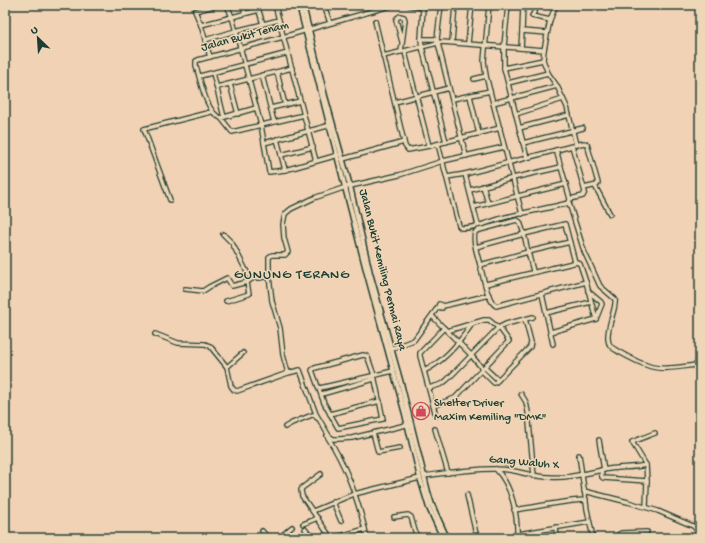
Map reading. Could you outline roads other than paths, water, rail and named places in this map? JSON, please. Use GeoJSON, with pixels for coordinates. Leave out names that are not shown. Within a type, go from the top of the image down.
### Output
{"type":"FeatureCollection","features":[{"type":"Feature","properties":{"kind":"street"},"geometry":{"type":"LineString","coordinates":[[210,56],[201,25],[195,11],[218,5]]}},
{"type":"Feature","properties":{"kind":"street"},"geometry":{"type":"LineString","coordinates":[[227,5],[232,17],[245,64],[260,125],[269,172],[285,170],[338,155]]}},
{"type":"Feature","properties":{"kind":"street"},"geometry":{"type":"LineString","coordinates":[[243,5],[245,14]]}},
{"type":"Feature","properties":{"kind":"street"},"geometry":{"type":"LineString","coordinates":[[258,5],[258,10],[263,24]]}},
{"type":"Feature","properties":{"kind":"street"},"geometry":{"type":"LineString","coordinates":[[274,5],[316,161]]}},
{"type":"Feature","properties":{"kind":"street","name":"Jalan Bukit Kemiling Permai Raya"},"geometry":{"type":"LineString","coordinates":[[299,5],[332,125],[343,159],[348,186]]}},
{"type":"Feature","properties":{"kind":"street","name":"Jalan Bukit Kemiling Permai Raya"},"geometry":{"type":"LineString","coordinates":[[302,5],[307,31]]}},
{"type":"Feature","properties":{"kind":"street"},"geometry":{"type":"LineString","coordinates":[[329,5],[324,6],[330,23]]}},
{"type":"Feature","properties":{"kind":"street"},"geometry":{"type":"LineString","coordinates":[[375,5],[376,10]]}},
{"type":"Feature","properties":{"kind":"street","name":"Jalan Bukit Tenam"},"geometry":{"type":"LineString","coordinates":[[211,112],[196,66],[196,61],[240,48],[283,38],[393,5]]}},
{"type":"Feature","properties":{"kind":"street"},"geometry":{"type":"LineString","coordinates":[[409,5],[423,6],[422,47],[446,142]]}},
{"type":"Feature","properties":{"kind":"street"},"geometry":{"type":"LineString","coordinates":[[441,5],[438,41],[466,156]]}},
{"type":"Feature","properties":{"kind":"street"},"geometry":{"type":"LineString","coordinates":[[452,42],[455,5]]}},
{"type":"Feature","properties":{"kind":"street"},"geometry":{"type":"LineString","coordinates":[[468,43],[472,5]]}},
{"type":"Feature","properties":{"kind":"street"},"geometry":{"type":"LineString","coordinates":[[489,5],[484,61],[486,76],[522,214]]}},
{"type":"Feature","properties":{"kind":"street"},"geometry":{"type":"LineString","coordinates":[[508,5],[504,46],[504,68],[527,158]]}},
{"type":"Feature","properties":{"kind":"street"},"geometry":{"type":"LineString","coordinates":[[521,48],[523,5]]}},
{"type":"Feature","properties":{"kind":"street"},"geometry":{"type":"LineString","coordinates":[[530,5],[538,6],[532,16]]}},
{"type":"Feature","properties":{"kind":"street"},"geometry":{"type":"LineString","coordinates":[[438,144],[460,227],[464,228],[522,214],[570,201],[584,195],[584,188],[574,145],[570,115],[557,86],[548,73],[543,60],[550,20],[556,5]]}},
{"type":"Feature","properties":{"kind":"street"},"geometry":{"type":"LineString","coordinates":[[201,25],[258,10]]}},
{"type":"Feature","properties":{"kind":"street"},"geometry":{"type":"LineString","coordinates":[[402,42],[404,18],[403,16],[400,16],[396,20],[403,52],[429,146]]}},
{"type":"Feature","properties":{"kind":"street"},"geometry":{"type":"LineString","coordinates":[[523,16],[532,16],[550,20]]}},
{"type":"Feature","properties":{"kind":"street"},"geometry":{"type":"LineString","coordinates":[[205,40],[279,20]]}},
{"type":"Feature","properties":{"kind":"street"},"geometry":{"type":"LineString","coordinates":[[375,21],[405,146],[408,150],[500,128]]}},
{"type":"Feature","properties":{"kind":"street"},"geometry":{"type":"LineString","coordinates":[[522,32],[547,33]]}},
{"type":"Feature","properties":{"kind":"street"},"geometry":{"type":"LineString","coordinates":[[421,39],[544,50]]}},
{"type":"Feature","properties":{"kind":"street"},"geometry":{"type":"LineString","coordinates":[[383,56],[422,47],[438,41]]}},
{"type":"Feature","properties":{"kind":"street"},"geometry":{"type":"LineString","coordinates":[[200,76],[288,53]]}},
{"type":"Feature","properties":{"kind":"street"},"geometry":{"type":"LineString","coordinates":[[504,68],[543,60]]}},
{"type":"Feature","properties":{"kind":"street"},"geometry":{"type":"LineString","coordinates":[[217,87],[292,68]]}},
{"type":"Feature","properties":{"kind":"street"},"geometry":{"type":"LineString","coordinates":[[277,72],[285,105]]}},
{"type":"Feature","properties":{"kind":"street"},"geometry":{"type":"LineString","coordinates":[[213,73],[222,118]]}},
{"type":"Feature","properties":{"kind":"street"},"geometry":{"type":"LineString","coordinates":[[508,83],[548,73]]}},
{"type":"Feature","properties":{"kind":"street"},"geometry":{"type":"LineString","coordinates":[[262,75],[274,122]]}},
{"type":"Feature","properties":{"kind":"street"},"geometry":{"type":"LineString","coordinates":[[474,79],[486,76]]}},
{"type":"Feature","properties":{"kind":"street"},"geometry":{"type":"LineString","coordinates":[[230,84],[238,114]]}},
{"type":"Feature","properties":{"kind":"street"},"geometry":{"type":"LineString","coordinates":[[493,103],[557,86]]}},
{"type":"Feature","properties":{"kind":"street"},"geometry":{"type":"LineString","coordinates":[[395,102],[450,88]]}},
{"type":"Feature","properties":{"kind":"street"},"geometry":{"type":"LineString","coordinates":[[453,99],[490,91]]}},
{"type":"Feature","properties":{"kind":"street"},"geometry":{"type":"LineString","coordinates":[[470,96],[479,134]]}},
{"type":"Feature","properties":{"kind":"street"},"geometry":{"type":"LineString","coordinates":[[516,114],[563,99]]}},
{"type":"Feature","properties":{"kind":"street"},"geometry":{"type":"LineString","coordinates":[[271,108],[300,101]]}},
{"type":"Feature","properties":{"kind":"street"},"geometry":{"type":"LineString","coordinates":[[222,118],[256,108]]}},
{"type":"Feature","properties":{"kind":"street"},"geometry":{"type":"LineString","coordinates":[[170,200],[144,129],[211,112],[222,118],[232,132],[304,115]]}},
{"type":"Feature","properties":{"kind":"street"},"geometry":{"type":"LineString","coordinates":[[519,128],[570,115]]}},
{"type":"Feature","properties":{"kind":"street"},"geometry":{"type":"LineString","coordinates":[[264,143],[332,125]]}},
{"type":"Feature","properties":{"kind":"street","name":"Jalan Bukit Kemiling Permai Raya"},"geometry":{"type":"LineString","coordinates":[[332,125],[338,155],[348,186],[422,477],[443,538]]}},
{"type":"Feature","properties":{"kind":"street"},"geometry":{"type":"LineString","coordinates":[[523,143],[582,128]]}},
{"type":"Feature","properties":{"kind":"street"},"geometry":{"type":"LineString","coordinates":[[277,139],[285,170]]}},
{"type":"Feature","properties":{"kind":"street"},"geometry":{"type":"LineString","coordinates":[[343,159],[404,142]]}},
{"type":"Feature","properties":{"kind":"street"},"geometry":{"type":"LineString","coordinates":[[447,177],[465,174],[584,143],[587,144],[598,183],[595,186]]}},
{"type":"Feature","properties":{"kind":"street"},"geometry":{"type":"LineString","coordinates":[[281,155],[313,147]]}},
{"type":"Feature","properties":{"kind":"street"},"geometry":{"type":"LineString","coordinates":[[288,373],[283,355],[280,328],[272,301],[269,276],[269,257],[272,255],[285,255],[288,252],[284,238],[283,224],[285,214],[291,209],[314,198],[348,186],[399,175],[443,161],[504,147]]}},
{"type":"Feature","properties":{"kind":"street"},"geometry":{"type":"LineString","coordinates":[[556,150],[584,251],[600,286],[615,299],[616,304],[608,331],[608,338],[611,347],[631,359],[650,367],[670,368],[700,365]]}},
{"type":"Feature","properties":{"kind":"street"},"geometry":{"type":"LineString","coordinates":[[470,190],[561,167]]}},
{"type":"Feature","properties":{"kind":"street"},"geometry":{"type":"LineString","coordinates":[[465,174],[478,225]]}},
{"type":"Feature","properties":{"kind":"street"},"geometry":{"type":"LineString","coordinates":[[474,207],[566,184]]}},
{"type":"Feature","properties":{"kind":"street"},"geometry":{"type":"LineString","coordinates":[[483,186],[488,203]]}},
{"type":"Feature","properties":{"kind":"street"},"geometry":{"type":"LineString","coordinates":[[584,188],[595,186]]}},
{"type":"Feature","properties":{"kind":"street"},"geometry":{"type":"LineString","coordinates":[[595,186],[610,214]]}},
{"type":"Feature","properties":{"kind":"street"},"geometry":{"type":"LineString","coordinates":[[533,272],[520,221],[513,221],[475,231],[474,237],[476,247],[488,295],[491,302],[496,306],[586,282]]}},
{"type":"Feature","properties":{"kind":"street"},"geometry":{"type":"LineString","coordinates":[[476,247],[565,224],[575,262]]}},
{"type":"Feature","properties":{"kind":"street"},"geometry":{"type":"LineString","coordinates":[[223,234],[232,244],[249,277],[252,279]]}},
{"type":"Feature","properties":{"kind":"street"},"geometry":{"type":"LineString","coordinates":[[480,265],[570,242]]}},
{"type":"Feature","properties":{"kind":"street"},"geometry":{"type":"LineString","coordinates":[[486,284],[577,262],[580,264],[596,319]]}},
{"type":"Feature","properties":{"kind":"street"},"geometry":{"type":"LineString","coordinates":[[185,289],[203,291],[227,278],[232,286],[252,279],[269,276]]}},
{"type":"Feature","properties":{"kind":"street"},"geometry":{"type":"LineString","coordinates":[[226,301],[249,294],[247,282]]}},
{"type":"Feature","properties":{"kind":"street"},"geometry":{"type":"LineString","coordinates":[[588,291],[602,304],[596,319]]}},
{"type":"Feature","properties":{"kind":"street"},"geometry":{"type":"LineString","coordinates":[[542,294],[554,344]]}},
{"type":"Feature","properties":{"kind":"street"},"geometry":{"type":"LineString","coordinates":[[389,349],[414,340],[432,316],[441,307],[488,295]]}},
{"type":"Feature","properties":{"kind":"street"},"geometry":{"type":"LineString","coordinates":[[546,313],[591,302]]}},
{"type":"Feature","properties":{"kind":"street"},"geometry":{"type":"LineString","coordinates":[[432,316],[483,369],[498,380],[530,347],[531,342],[525,319]]}},
{"type":"Feature","properties":{"kind":"street"},"geometry":{"type":"LineString","coordinates":[[429,388],[442,384],[447,380],[498,328],[506,324],[533,317]]}},
{"type":"Feature","properties":{"kind":"street"},"geometry":{"type":"LineString","coordinates":[[551,332],[596,319]]}},
{"type":"Feature","properties":{"kind":"street"},"geometry":{"type":"LineString","coordinates":[[433,406],[455,398],[508,343],[508,339],[498,328],[491,321],[487,320],[447,331]]}},
{"type":"Feature","properties":{"kind":"street"},"geometry":{"type":"LineString","coordinates":[[424,371],[439,361],[458,342],[472,324]]}},
{"type":"Feature","properties":{"kind":"street"},"geometry":{"type":"LineString","coordinates":[[436,416],[420,353],[444,328]]}},
{"type":"Feature","properties":{"kind":"street"},"geometry":{"type":"LineString","coordinates":[[154,334],[178,343],[205,344],[210,346],[227,367],[230,386],[237,391],[288,373],[298,370],[301,371],[316,414],[331,438],[339,439],[373,433],[409,424]]}},
{"type":"Feature","properties":{"kind":"street","name":"Jalan Bukit Kemiling Permai Raya"},"geometry":{"type":"LineString","coordinates":[[389,349],[393,371],[409,424]]}},
{"type":"Feature","properties":{"kind":"street"},"geometry":{"type":"LineString","coordinates":[[227,367],[243,353]]}},
{"type":"Feature","properties":{"kind":"street"},"geometry":{"type":"LineString","coordinates":[[367,356],[374,377],[383,419],[340,428],[337,427],[330,414],[320,388],[312,370],[314,368],[354,357],[367,356]]}},
{"type":"Feature","properties":{"kind":"street"},"geometry":{"type":"LineString","coordinates":[[322,394],[393,371]]}},
{"type":"Feature","properties":{"kind":"street"},"geometry":{"type":"LineString","coordinates":[[320,388],[346,381],[374,377]]}},
{"type":"Feature","properties":{"kind":"street"},"geometry":{"type":"LineString","coordinates":[[346,381],[347,386]]}},
{"type":"Feature","properties":{"kind":"street"},"geometry":{"type":"LineString","coordinates":[[521,394],[526,402],[528,412],[534,476]]}},
{"type":"Feature","properties":{"kind":"street"},"geometry":{"type":"LineString","coordinates":[[330,414],[380,401]]}},
{"type":"Feature","properties":{"kind":"street"},"geometry":{"type":"LineString","coordinates":[[285,427],[308,416],[315,415],[345,467],[367,538]]}},
{"type":"Feature","properties":{"kind":"street"},"geometry":{"type":"LineString","coordinates":[[436,430],[448,473]]}},
{"type":"Feature","properties":{"kind":"street"},"geometry":{"type":"LineString","coordinates":[[373,433],[378,452],[400,448]]}},
{"type":"Feature","properties":{"kind":"street"},"geometry":{"type":"LineString","coordinates":[[646,507],[646,465],[632,442],[655,433]]}},
{"type":"Feature","properties":{"kind":"street"},"geometry":{"type":"LineString","coordinates":[[599,440],[603,478],[647,481]]}},
{"type":"Feature","properties":{"kind":"street"},"geometry":{"type":"LineString","coordinates":[[580,455],[581,474],[593,538]]}},
{"type":"Feature","properties":{"kind":"street","name":"Gang Waluh X"},"geometry":{"type":"LineString","coordinates":[[313,511],[354,494],[422,477],[448,473],[496,469],[510,470],[534,476],[568,477],[586,472],[646,465]]}},
{"type":"Feature","properties":{"kind":"street"},"geometry":{"type":"LineString","coordinates":[[496,469],[502,476],[508,488],[514,510],[518,536],[556,527],[589,522]]}},
{"type":"Feature","properties":{"kind":"street"},"geometry":{"type":"LineString","coordinates":[[321,474],[302,488],[302,496],[332,538],[365,528]]}},
{"type":"Feature","properties":{"kind":"street"},"geometry":{"type":"LineString","coordinates":[[584,491],[646,507],[693,526],[700,534],[697,538]]}},
{"type":"Feature","properties":{"kind":"street"},"geometry":{"type":"LineString","coordinates":[[467,495],[477,538]]}},
{"type":"Feature","properties":{"kind":"street"},"geometry":{"type":"LineString","coordinates":[[514,510],[539,507],[564,501],[586,500]]}},
{"type":"Feature","properties":{"kind":"street"},"geometry":{"type":"LineString","coordinates":[[333,502],[341,522]]}},
{"type":"Feature","properties":{"kind":"street"},"geometry":{"type":"LineString","coordinates":[[394,517],[408,515],[411,517],[417,536],[407,538]]}},
{"type":"Feature","properties":{"kind":"street"},"geometry":{"type":"LineString","coordinates":[[303,524],[318,518]]}},
{"type":"Feature","properties":{"kind":"street","name":"Jalan Bukit Kemiling Permai Raya"},"geometry":{"type":"LineString","coordinates":[[438,521],[447,538]]}},
{"type":"Feature","properties":{"kind":"street"},"geometry":{"type":"LineString","coordinates":[[279,538],[292,527]]}},
{"type":"Feature","properties":{"kind":"street"},"geometry":{"type":"LineString","coordinates":[[556,527],[557,538]]}},
{"type":"Feature","properties":{"kind":"street"},"geometry":{"type":"LineString","coordinates":[[305,529],[312,538]]}},
{"type":"Feature","properties":{"kind":"street"},"geometry":{"type":"LineString","coordinates":[[262,531],[268,538]]}},
{"type":"Feature","properties":{"kind":"street"},"geometry":{"type":"LineString","coordinates":[[615,538],[621,534],[647,532]]}},
{"type":"Feature","properties":{"kind":"place","name":"Shelter Driver Maxim Kemiling \"DMK\""},"geometry":{"type":"Point","coordinates":[421,411]}},
{"type":"Feature","properties":{"kind":"district","name":"GUNUNG TERANG"},"geometry":{"type":"Point","coordinates":[292,275]}}]}
